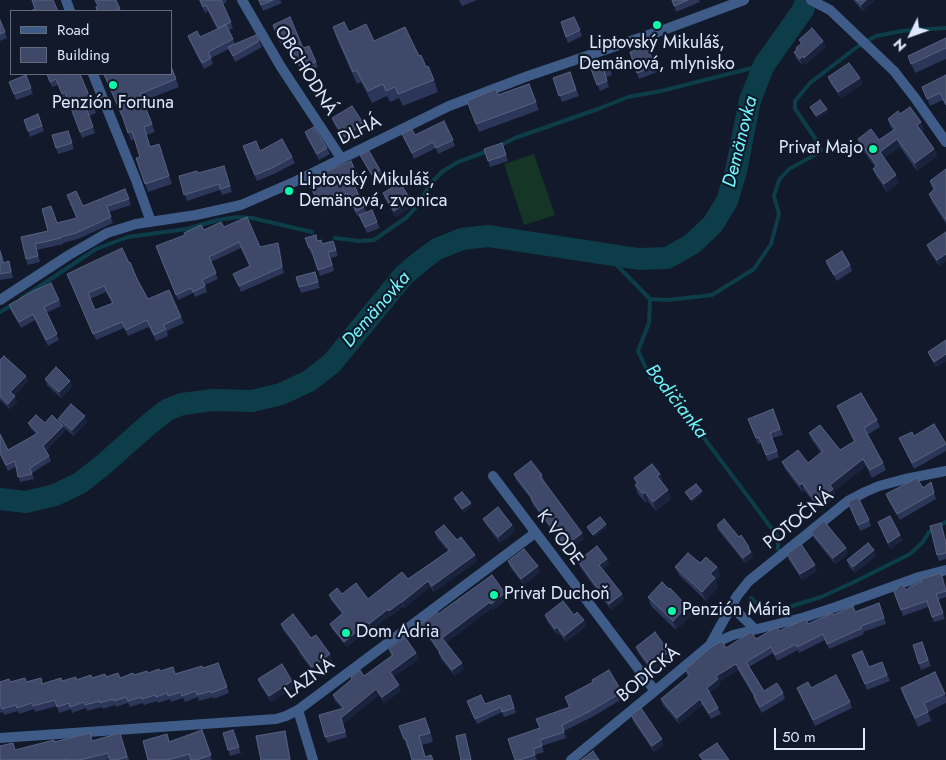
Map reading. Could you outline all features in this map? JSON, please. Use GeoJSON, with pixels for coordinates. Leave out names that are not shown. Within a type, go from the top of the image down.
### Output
{"type":"FeatureCollection","features":[{"type":"Feature","properties":{"kind":"street","name":"OBCHODNÁ"},"geometry":{"type":"LineString","coordinates":[[242,0],[272,52],[341,158]]}},
{"type":"Feature","properties":{"kind":"street","name":"DLHÁ"},"geometry":{"type":"LineString","coordinates":[[0,300],[95,239],[128,226],[196,215],[241,205],[296,181],[449,106],[528,76],[666,29],[716,4],[744,0]]}},
{"type":"Feature","properties":{"kind":"street"},"geometry":{"type":"LineString","coordinates":[[815,2],[830,10],[894,72],[946,142]]}},
{"type":"Feature","properties":{"kind":"street"},"geometry":{"type":"LineString","coordinates":[[93,75],[151,222]]}},
{"type":"Feature","properties":{"kind":"street","name":"POTOČNÁ"},"geometry":{"type":"LineString","coordinates":[[710,645],[737,596],[749,581],[855,497],[884,484],[946,471]]}},
{"type":"Feature","properties":{"kind":"street","name":"K VODE"},"geometry":{"type":"LineString","coordinates":[[493,476],[655,692]]}},
{"type":"Feature","properties":{"kind":"street","name":"LAZNÁ"},"geometry":{"type":"LineString","coordinates":[[0,738],[276,719],[286,716],[298,710],[535,533]]}},
{"type":"Feature","properties":{"kind":"street","name":"BODICKÁ"},"geometry":{"type":"LineString","coordinates":[[571,760],[710,645],[723,638],[802,618],[919,577],[946,570]]}},
{"type":"Feature","properties":{"kind":"street"},"geometry":{"type":"LineString","coordinates":[[731,606],[755,629]]}},
{"type":"Feature","properties":{"kind":"street"},"geometry":{"type":"LineString","coordinates":[[298,710],[313,760]]}},
{"type":"Feature","properties":{"kind":"green space"},"geometry":{"type":"Polygon","coordinates":[[[534,154],[555,215],[524,225],[504,164],[534,154]]]}},
{"type":"Feature","properties":{"kind":"building"},"geometry":{"type":"Polygon","coordinates":[[[32,0],[53,0],[58,10],[32,10],[35,9],[32,0]]]}},
{"type":"Feature","properties":{"kind":"building"},"geometry":{"type":"Polygon","coordinates":[[[95,0],[116,0],[120,9],[97,10],[96,7],[98,6],[95,0]]]}},
{"type":"Feature","properties":{"kind":"building"},"geometry":{"type":"Polygon","coordinates":[[[200,0],[221,0],[231,22],[218,28],[206,5],[203,7],[200,0]]]}},
{"type":"Feature","properties":{"kind":"building"},"geometry":{"type":"Polygon","coordinates":[[[259,0],[273,0],[261,5],[259,0]]]}},
{"type":"Feature","properties":{"kind":"building"},"geometry":{"type":"Polygon","coordinates":[[[672,0],[688,0],[674,6],[672,0]]]}},
{"type":"Feature","properties":{"kind":"building"},"geometry":{"type":"Polygon","coordinates":[[[856,0],[866,0],[861,5],[856,0]]]}},
{"type":"Feature","properties":{"kind":"building"},"geometry":{"type":"Polygon","coordinates":[[[290,17],[303,48],[309,46],[316,62],[301,67],[295,58],[292,59],[282,38],[279,40],[273,25],[290,17]]]}},
{"type":"Feature","properties":{"kind":"building"},"geometry":{"type":"Polygon","coordinates":[[[574,17],[580,30],[566,37],[561,22],[574,17]]]}},
{"type":"Feature","properties":{"kind":"building"},"geometry":{"type":"Polygon","coordinates":[[[0,20],[5,32],[0,34],[0,20]]]}},
{"type":"Feature","properties":{"kind":"building"},"geometry":{"type":"Polygon","coordinates":[[[344,22],[349,32],[366,24],[374,41],[405,27],[419,56],[421,55],[426,67],[428,66],[434,80],[398,94],[395,87],[386,91],[383,84],[368,91],[356,70],[353,72],[333,27],[344,22]]]}},
{"type":"Feature","properties":{"kind":"building"},"geometry":{"type":"Polygon","coordinates":[[[226,25],[233,39],[208,52],[211,58],[202,63],[188,36],[197,31],[200,37],[226,25]]]}},
{"type":"Feature","properties":{"kind":"building"},"geometry":{"type":"Polygon","coordinates":[[[812,28],[823,41],[804,58],[803,56],[800,59],[794,52],[802,43],[799,40],[812,28]]]}},
{"type":"Feature","properties":{"kind":"building"},"geometry":{"type":"Polygon","coordinates":[[[256,35],[259,41],[233,56],[228,47],[256,35]]]}},
{"type":"Feature","properties":{"kind":"building"},"geometry":{"type":"Polygon","coordinates":[[[946,38],[946,48],[911,64],[908,56],[946,38]]]}},
{"type":"Feature","properties":{"kind":"building"},"geometry":{"type":"Polygon","coordinates":[[[647,46],[655,66],[637,73],[630,52],[647,46]]]}},
{"type":"Feature","properties":{"kind":"building"},"geometry":{"type":"Polygon","coordinates":[[[607,60],[610,69],[604,71],[607,81],[597,85],[590,66],[607,60]]]}},
{"type":"Feature","properties":{"kind":"building"},"geometry":{"type":"Polygon","coordinates":[[[849,63],[860,78],[838,92],[828,77],[849,63]]]}},
{"type":"Feature","properties":{"kind":"building"},"geometry":{"type":"Polygon","coordinates":[[[172,69],[176,79],[140,94],[152,124],[144,127],[150,147],[159,144],[169,176],[145,184],[136,158],[140,157],[132,131],[128,133],[104,75],[172,75],[172,69]]]}},
{"type":"Feature","properties":{"kind":"building"},"geometry":{"type":"Polygon","coordinates":[[[570,72],[576,90],[559,96],[553,78],[570,72]]]}},
{"type":"Feature","properties":{"kind":"building"},"geometry":{"type":"Polygon","coordinates":[[[26,75],[31,88],[14,94],[9,82],[26,75]]]}},
{"type":"Feature","properties":{"kind":"building"},"geometry":{"type":"Polygon","coordinates":[[[47,75],[80,75],[94,107],[87,110],[93,127],[80,132],[65,92],[62,94],[56,79],[50,82],[47,75]]]}},
{"type":"Feature","properties":{"kind":"building"},"geometry":{"type":"Polygon","coordinates":[[[946,75],[946,105],[940,93],[927,99],[922,87],[946,75]]]}},
{"type":"Feature","properties":{"kind":"building"},"geometry":{"type":"Polygon","coordinates":[[[529,84],[536,102],[476,124],[467,101],[496,89],[498,95],[529,84]]]}},
{"type":"Feature","properties":{"kind":"building"},"geometry":{"type":"Polygon","coordinates":[[[820,100],[827,109],[816,116],[810,107],[820,100]]]}},
{"type":"Feature","properties":{"kind":"building"},"geometry":{"type":"Polygon","coordinates":[[[352,106],[364,124],[344,137],[332,118],[352,106]]]}},
{"type":"Feature","properties":{"kind":"building"},"geometry":{"type":"Polygon","coordinates":[[[910,107],[921,122],[917,125],[934,149],[915,163],[897,139],[880,152],[896,175],[884,184],[873,169],[877,166],[858,139],[871,129],[879,140],[895,129],[888,119],[898,111],[900,114],[910,107]]]}},
{"type":"Feature","properties":{"kind":"building"},"geometry":{"type":"Polygon","coordinates":[[[38,114],[42,126],[28,131],[24,120],[38,114]]]}},
{"type":"Feature","properties":{"kind":"building"},"geometry":{"type":"Polygon","coordinates":[[[444,121],[453,140],[436,148],[433,142],[412,153],[402,134],[412,129],[415,135],[444,121]]]}},
{"type":"Feature","properties":{"kind":"building"},"geometry":{"type":"Polygon","coordinates":[[[314,127],[327,148],[317,154],[305,132],[314,127]]]}},
{"type":"Feature","properties":{"kind":"building"},"geometry":{"type":"Polygon","coordinates":[[[68,131],[72,143],[56,148],[52,135],[68,131]]]}},
{"type":"Feature","properties":{"kind":"building"},"geometry":{"type":"Polygon","coordinates":[[[282,139],[292,157],[255,175],[243,146],[256,141],[260,151],[282,139]]]}},
{"type":"Feature","properties":{"kind":"building"},"geometry":{"type":"Polygon","coordinates":[[[502,143],[506,155],[488,161],[484,149],[502,143]]]}},
{"type":"Feature","properties":{"kind":"building"},"geometry":{"type":"Polygon","coordinates":[[[369,151],[380,170],[372,175],[360,155],[369,151]]]}},
{"type":"Feature","properties":{"kind":"building"},"geometry":{"type":"Polygon","coordinates":[[[351,161],[360,182],[354,185],[364,207],[356,211],[347,193],[338,198],[336,194],[320,204],[307,180],[351,161]]]}},
{"type":"Feature","properties":{"kind":"building"},"geometry":{"type":"Polygon","coordinates":[[[224,166],[230,186],[220,189],[219,184],[184,195],[179,176],[224,166]]]}},
{"type":"Feature","properties":{"kind":"building"},"geometry":{"type":"Polygon","coordinates":[[[946,169],[946,220],[929,194],[935,189],[930,181],[946,169]]]}},
{"type":"Feature","properties":{"kind":"building"},"geometry":{"type":"Polygon","coordinates":[[[400,183],[411,200],[394,211],[383,193],[400,183]]]}},
{"type":"Feature","properties":{"kind":"building"},"geometry":{"type":"Polygon","coordinates":[[[125,189],[129,199],[107,206],[111,217],[76,233],[35,244],[38,256],[26,259],[21,237],[48,231],[42,209],[51,206],[57,223],[77,218],[67,195],[76,191],[83,206],[125,189]]]}},
{"type":"Feature","properties":{"kind":"building"},"geometry":{"type":"Polygon","coordinates":[[[372,210],[377,222],[365,227],[359,215],[372,210]]]}},
{"type":"Feature","properties":{"kind":"building"},"geometry":{"type":"Polygon","coordinates":[[[247,217],[260,247],[278,243],[282,267],[239,286],[233,274],[250,266],[239,242],[209,257],[216,273],[202,280],[205,286],[193,292],[191,288],[176,295],[156,246],[185,235],[184,233],[201,225],[204,230],[221,222],[224,227],[247,217]]]}},
{"type":"Feature","properties":{"kind":"building"},"geometry":{"type":"Polygon","coordinates":[[[946,232],[946,254],[937,260],[927,245],[946,232]]]}},
{"type":"Feature","properties":{"kind":"building"},"geometry":{"type":"Polygon","coordinates":[[[316,235],[317,241],[321,240],[322,244],[333,241],[336,250],[328,252],[332,265],[318,270],[311,248],[309,248],[305,238],[316,235]]]}},
{"type":"Feature","properties":{"kind":"building"},"geometry":{"type":"Polygon","coordinates":[[[122,248],[148,299],[169,290],[181,317],[163,325],[166,329],[154,335],[147,320],[126,330],[122,322],[93,334],[67,274],[122,248]],[[104,286],[88,293],[95,310],[113,303],[104,286]]]}},
{"type":"Feature","properties":{"kind":"building"},"geometry":{"type":"Polygon","coordinates":[[[0,251],[3,263],[9,261],[11,272],[0,274],[0,251]]]}},
{"type":"Feature","properties":{"kind":"building"},"geometry":{"type":"Polygon","coordinates":[[[842,251],[850,265],[834,275],[826,261],[842,251]]]}},
{"type":"Feature","properties":{"kind":"building"},"geometry":{"type":"Polygon","coordinates":[[[315,272],[318,282],[299,287],[296,277],[315,272]]]}},
{"type":"Feature","properties":{"kind":"building"},"geometry":{"type":"Polygon","coordinates":[[[51,283],[59,300],[44,307],[57,334],[46,340],[33,314],[19,322],[9,305],[51,283]]]}},
{"type":"Feature","properties":{"kind":"building"},"geometry":{"type":"Polygon","coordinates":[[[946,340],[946,354],[934,362],[928,352],[946,340]]]}},
{"type":"Feature","properties":{"kind":"building"},"geometry":{"type":"Polygon","coordinates":[[[4,356],[26,376],[10,392],[15,396],[8,404],[0,396],[0,360],[4,356]]]}},
{"type":"Feature","properties":{"kind":"building"},"geometry":{"type":"Polygon","coordinates":[[[56,367],[70,381],[59,392],[45,379],[56,367]]]}},
{"type":"Feature","properties":{"kind":"building"},"geometry":{"type":"Polygon","coordinates":[[[861,393],[877,420],[864,428],[883,463],[870,470],[863,459],[830,485],[833,489],[821,499],[820,497],[815,501],[802,483],[800,485],[782,462],[798,450],[808,463],[823,451],[809,433],[820,425],[840,450],[855,441],[837,406],[861,393]]]}},
{"type":"Feature","properties":{"kind":"building"},"geometry":{"type":"Polygon","coordinates":[[[71,404],[85,416],[72,430],[58,419],[71,404]]]}},
{"type":"Feature","properties":{"kind":"building"},"geometry":{"type":"Polygon","coordinates":[[[773,409],[780,429],[770,433],[777,451],[766,455],[759,437],[756,438],[748,419],[773,409]]]}},
{"type":"Feature","properties":{"kind":"building"},"geometry":{"type":"Polygon","coordinates":[[[36,415],[45,423],[52,415],[63,426],[43,446],[49,456],[30,468],[32,474],[18,477],[15,461],[6,465],[0,453],[0,434],[8,450],[38,433],[28,423],[36,415]]]}},
{"type":"Feature","properties":{"kind":"building"},"geometry":{"type":"Polygon","coordinates":[[[934,424],[946,444],[912,463],[899,438],[912,432],[914,436],[934,424]]]}},
{"type":"Feature","properties":{"kind":"building"},"geometry":{"type":"Polygon","coordinates":[[[531,461],[582,533],[565,546],[514,474],[531,461]]]}},
{"type":"Feature","properties":{"kind":"building"},"geometry":{"type":"Polygon","coordinates":[[[652,464],[660,474],[657,476],[668,490],[653,502],[645,492],[643,494],[635,485],[638,483],[634,478],[652,464]]]}},
{"type":"Feature","properties":{"kind":"building"},"geometry":{"type":"Polygon","coordinates":[[[917,478],[923,488],[931,482],[934,493],[897,514],[886,494],[917,478]]]}},
{"type":"Feature","properties":{"kind":"building"},"geometry":{"type":"Polygon","coordinates":[[[696,484],[702,491],[691,500],[685,492],[696,484]]]}},
{"type":"Feature","properties":{"kind":"building"},"geometry":{"type":"Polygon","coordinates":[[[462,492],[471,503],[462,509],[454,498],[462,492]]]}},
{"type":"Feature","properties":{"kind":"building"},"geometry":{"type":"Polygon","coordinates":[[[858,497],[869,520],[858,525],[848,502],[858,497]]]}},
{"type":"Feature","properties":{"kind":"building"},"geometry":{"type":"Polygon","coordinates":[[[498,507],[512,525],[498,537],[483,519],[498,507]]]}},
{"type":"Feature","properties":{"kind":"building"},"geometry":{"type":"Polygon","coordinates":[[[890,516],[900,535],[888,543],[878,522],[890,516]]]}},
{"type":"Feature","properties":{"kind":"building"},"geometry":{"type":"Polygon","coordinates":[[[600,517],[606,524],[593,535],[587,527],[600,517]]]}},
{"type":"Feature","properties":{"kind":"building"},"geometry":{"type":"Polygon","coordinates":[[[724,519],[739,537],[741,535],[749,547],[751,552],[743,558],[717,525],[724,519]]]}},
{"type":"Feature","properties":{"kind":"building"},"geometry":{"type":"Polygon","coordinates":[[[824,521],[846,548],[833,558],[811,532],[824,521]]]}},
{"type":"Feature","properties":{"kind":"building"},"geometry":{"type":"Polygon","coordinates":[[[941,523],[946,540],[946,553],[937,555],[930,526],[941,523]]]}},
{"type":"Feature","properties":{"kind":"building"},"geometry":{"type":"Polygon","coordinates":[[[444,525],[457,540],[461,537],[475,555],[432,586],[428,581],[389,611],[388,609],[369,624],[368,622],[344,642],[330,624],[343,613],[329,595],[337,588],[342,594],[356,583],[368,599],[402,572],[408,579],[450,550],[435,532],[444,525]]]}},
{"type":"Feature","properties":{"kind":"building"},"geometry":{"type":"Polygon","coordinates":[[[868,543],[874,550],[853,567],[847,560],[868,543]]]}},
{"type":"Feature","properties":{"kind":"building"},"geometry":{"type":"Polygon","coordinates":[[[801,544],[815,565],[800,574],[787,554],[801,544]]]}},
{"type":"Feature","properties":{"kind":"building"},"geometry":{"type":"Polygon","coordinates":[[[597,546],[607,559],[599,565],[622,594],[609,604],[578,561],[597,546]]]}},
{"type":"Feature","properties":{"kind":"building"},"geometry":{"type":"Polygon","coordinates":[[[524,549],[538,566],[521,579],[508,561],[524,549]]]}},
{"type":"Feature","properties":{"kind":"building"},"geometry":{"type":"Polygon","coordinates":[[[688,553],[700,563],[706,557],[717,567],[710,574],[715,578],[702,592],[675,567],[688,553]]]}},
{"type":"Feature","properties":{"kind":"building"},"geometry":{"type":"Polygon","coordinates":[[[941,573],[946,591],[936,594],[943,613],[932,617],[927,601],[901,610],[894,592],[901,584],[906,590],[922,582],[921,579],[941,573]]]}},
{"type":"Feature","properties":{"kind":"building"},"geometry":{"type":"Polygon","coordinates":[[[492,575],[505,593],[442,638],[462,663],[452,670],[421,624],[492,575]]]}},
{"type":"Feature","properties":{"kind":"building"},"geometry":{"type":"Polygon","coordinates":[[[662,582],[687,606],[673,621],[648,597],[662,582]]]}},
{"type":"Feature","properties":{"kind":"building"},"geometry":{"type":"Polygon","coordinates":[[[563,601],[574,615],[577,612],[584,620],[564,636],[557,627],[555,629],[545,615],[563,601]]]}},
{"type":"Feature","properties":{"kind":"building"},"geometry":{"type":"Polygon","coordinates":[[[879,603],[884,618],[861,626],[862,628],[827,644],[823,634],[797,647],[796,644],[775,655],[771,647],[746,662],[764,691],[777,683],[783,693],[760,707],[736,664],[716,676],[718,679],[707,688],[718,708],[709,713],[700,699],[677,718],[661,699],[690,675],[685,670],[710,648],[722,641],[726,648],[751,632],[756,639],[777,627],[779,631],[806,619],[808,624],[853,606],[855,612],[879,603]]]}},
{"type":"Feature","properties":{"kind":"building"},"geometry":{"type":"Polygon","coordinates":[[[293,614],[311,638],[316,635],[330,654],[312,667],[281,624],[293,614]]]}},
{"type":"Feature","properties":{"kind":"building"},"geometry":{"type":"Polygon","coordinates":[[[655,632],[669,652],[650,666],[636,647],[655,632]]]}},
{"type":"Feature","properties":{"kind":"building"},"geometry":{"type":"Polygon","coordinates":[[[405,637],[416,653],[390,672],[399,685],[382,697],[376,689],[341,718],[345,732],[325,737],[319,715],[344,708],[333,695],[360,670],[364,676],[393,655],[389,649],[405,637]]]}},
{"type":"Feature","properties":{"kind":"building"},"geometry":{"type":"Polygon","coordinates":[[[922,642],[928,660],[919,664],[913,645],[922,642]]]}},
{"type":"Feature","properties":{"kind":"building"},"geometry":{"type":"Polygon","coordinates":[[[862,651],[869,667],[882,662],[887,675],[865,684],[852,655],[862,651]]]}},
{"type":"Feature","properties":{"kind":"building"},"geometry":{"type":"Polygon","coordinates":[[[218,663],[227,687],[211,693],[211,691],[197,695],[196,691],[182,696],[181,692],[168,696],[167,693],[156,697],[155,695],[142,699],[141,697],[128,701],[126,697],[114,701],[113,699],[85,705],[84,702],[70,707],[69,703],[57,707],[55,700],[33,706],[32,703],[17,708],[16,705],[2,709],[0,706],[0,682],[9,679],[10,682],[25,678],[26,682],[41,678],[42,684],[61,678],[62,681],[76,677],[76,680],[91,675],[92,678],[105,674],[106,677],[118,673],[120,678],[133,673],[134,675],[147,671],[148,673],[173,667],[175,674],[218,663]]]}},
{"type":"Feature","properties":{"kind":"building"},"geometry":{"type":"Polygon","coordinates":[[[282,664],[292,681],[269,696],[258,679],[282,664]]]}},
{"type":"Feature","properties":{"kind":"building"},"geometry":{"type":"Polygon","coordinates":[[[609,670],[622,692],[562,725],[564,732],[540,740],[542,746],[533,749],[535,755],[515,760],[508,739],[540,728],[536,719],[570,707],[565,697],[593,682],[592,680],[609,670]]]}},
{"type":"Feature","properties":{"kind":"building"},"geometry":{"type":"Polygon","coordinates":[[[935,672],[945,694],[924,703],[928,712],[915,718],[901,688],[935,672]]]}},
{"type":"Feature","properties":{"kind":"building"},"geometry":{"type":"Polygon","coordinates":[[[836,675],[850,702],[813,720],[797,688],[808,682],[811,688],[836,675]]]}},
{"type":"Feature","properties":{"kind":"building"},"geometry":{"type":"Polygon","coordinates":[[[481,695],[485,704],[510,695],[514,708],[502,712],[501,707],[475,719],[467,701],[481,695]]]}},
{"type":"Feature","properties":{"kind":"building"},"geometry":{"type":"Polygon","coordinates":[[[641,708],[662,739],[652,746],[631,715],[641,708]]]}},
{"type":"Feature","properties":{"kind":"building"},"geometry":{"type":"Polygon","coordinates":[[[425,718],[430,733],[419,736],[425,757],[431,755],[433,760],[412,760],[406,739],[404,739],[399,726],[425,718]]]}},
{"type":"Feature","properties":{"kind":"building"},"geometry":{"type":"Polygon","coordinates":[[[202,730],[211,755],[196,760],[191,760],[189,754],[168,760],[148,760],[143,741],[167,734],[169,742],[202,730]]]}},
{"type":"Feature","properties":{"kind":"building"},"geometry":{"type":"Polygon","coordinates":[[[233,730],[239,747],[228,750],[223,733],[233,730]]]}},
{"type":"Feature","properties":{"kind":"building"},"geometry":{"type":"Polygon","coordinates":[[[285,731],[290,760],[261,760],[256,736],[285,731]]]}},
{"type":"Feature","properties":{"kind":"building"},"geometry":{"type":"Polygon","coordinates":[[[90,733],[92,741],[120,733],[127,757],[110,760],[108,753],[80,760],[0,760],[0,746],[13,743],[15,750],[90,733]]]}},
{"type":"Feature","properties":{"kind":"building"},"geometry":{"type":"Polygon","coordinates":[[[465,734],[471,760],[461,760],[456,736],[465,734]]]}},
{"type":"Feature","properties":{"kind":"building"},"geometry":{"type":"Polygon","coordinates":[[[717,743],[729,760],[703,760],[699,755],[717,743]]]}},
{"type":"Feature","properties":{"kind":"building"},"geometry":{"type":"Polygon","coordinates":[[[593,751],[599,760],[581,760],[593,751]]]}},
{"type":"Feature","properties":{"kind":"waterway","name":"Demänovka"},"geometry":{"type":"LineString","coordinates":[[0,499],[26,502],[55,495],[80,483],[167,410],[182,404],[213,400],[252,401],[281,394],[309,381],[332,363],[404,275],[437,249],[462,239],[488,236],[639,259],[667,258],[692,244],[713,224],[727,201],[736,171],[750,100],[764,65],[803,10],[806,0]]}},
{"type":"Feature","properties":{"kind":"waterway"},"geometry":{"type":"LineString","coordinates":[[650,299],[668,300],[712,295],[754,269],[771,244],[779,214],[774,196],[779,180],[789,169],[821,150],[795,109],[795,101],[810,83],[857,47],[876,36],[902,31],[946,28]]}},
{"type":"Feature","properties":{"kind":"waterway"},"geometry":{"type":"LineString","coordinates":[[499,146],[515,138],[628,97],[661,91],[764,65]]}},
{"type":"Feature","properties":{"kind":"waterway"},"geometry":{"type":"LineString","coordinates":[[335,238],[359,241],[374,240],[407,217],[416,207],[431,183],[443,171],[458,162],[488,151]]}},
{"type":"Feature","properties":{"kind":"waterway"},"geometry":{"type":"LineString","coordinates":[[22,298],[96,249],[128,237],[187,229],[218,220],[238,217],[252,218],[312,232]]}},
{"type":"Feature","properties":{"kind":"waterway","name":"Bodičianka"},"geometry":{"type":"LineString","coordinates":[[606,254],[650,299],[649,323],[638,351],[650,377],[689,418],[755,506],[778,537],[778,549]]}},
{"type":"Feature","properties":{"kind":"waterway"},"geometry":{"type":"LineString","coordinates":[[0,312],[12,305]]}},
{"type":"Feature","properties":{"kind":"waterway","name":"Bodičianka"},"geometry":{"type":"LineString","coordinates":[[751,598],[762,608],[773,612],[821,597],[910,554],[923,542],[929,532],[946,522]]}},
{"type":"Feature","properties":{"kind":"place","name":"Liptovský Mikuláš, Demänová, mlynisko"},"geometry":{"type":"Point","coordinates":[657,25]}},
{"type":"Feature","properties":{"kind":"place","name":"Penzión Fortuna"},"geometry":{"type":"Point","coordinates":[113,85]}},
{"type":"Feature","properties":{"kind":"place","name":"Privat Majo"},"geometry":{"type":"Point","coordinates":[873,149]}},
{"type":"Feature","properties":{"kind":"place","name":"Liptovský Mikuláš, Demänová, zvonica"},"geometry":{"type":"Point","coordinates":[289,191]}},
{"type":"Feature","properties":{"kind":"place","name":"Privat Duchoň"},"geometry":{"type":"Point","coordinates":[494,595]}},
{"type":"Feature","properties":{"kind":"place","name":"Penzión Mária"},"geometry":{"type":"Point","coordinates":[672,611]}},
{"type":"Feature","properties":{"kind":"place","name":"Dom Adria"},"geometry":{"type":"Point","coordinates":[346,633]}}]}
